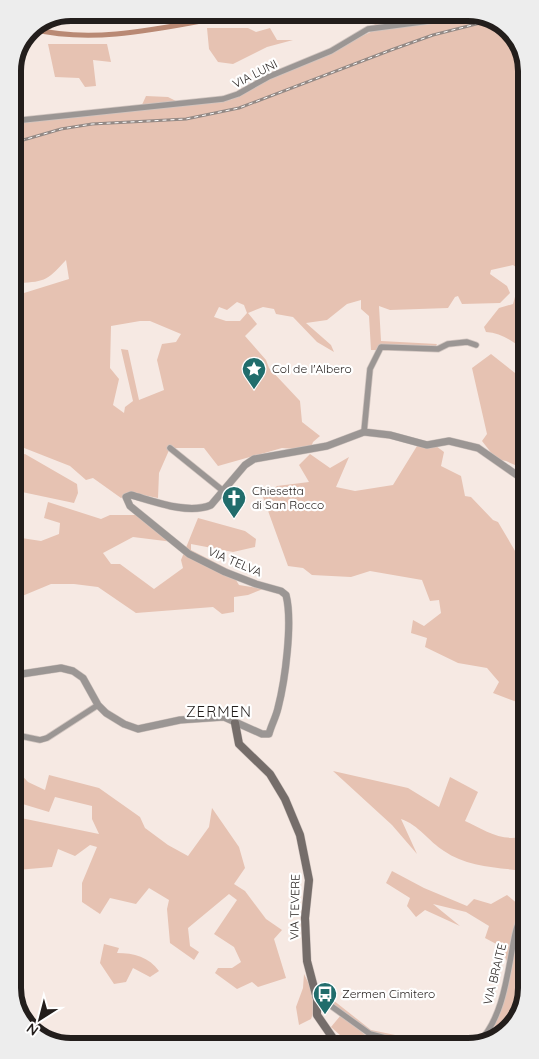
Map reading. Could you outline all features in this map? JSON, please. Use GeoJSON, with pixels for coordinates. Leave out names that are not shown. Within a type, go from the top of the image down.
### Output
{"type":"FeatureCollection","features":[{"type":"Feature","properties":{"kind":"main road","name":"VIA TEVERE"},"geometry":{"type":"LineString","coordinates":[[235,723],[239,744],[270,774],[285,799],[300,835],[309,880],[305,918],[306,954],[316,998],[317,1016],[334,1038]]}},
{"type":"Feature","properties":{"kind":"street","name":"VIA LUNI"},"geometry":{"type":"LineString","coordinates":[[21,120],[223,99],[238,94],[268,76],[331,51],[368,29],[429,21]]}},
{"type":"Feature","properties":{"kind":"street"},"geometry":{"type":"LineString","coordinates":[[364,432],[370,369],[381,347],[438,349],[448,344],[467,342],[476,345]]}},
{"type":"Feature","properties":{"kind":"street","name":"VIA TELVA"},"geometry":{"type":"LineString","coordinates":[[235,723],[262,734],[268,734],[279,707],[285,666],[288,615],[286,595],[281,591],[225,572],[189,554],[130,506],[126,497],[131,494],[176,506],[204,508],[210,505],[245,465],[254,459],[327,446],[364,432],[390,434],[427,445],[449,441],[478,448],[518,476]]}},
{"type":"Feature","properties":{"kind":"street"},"geometry":{"type":"LineString","coordinates":[[170,448],[222,490]]}},
{"type":"Feature","properties":{"kind":"street"},"geometry":{"type":"LineString","coordinates":[[21,674],[61,668],[73,671],[83,678],[98,705],[124,724],[138,729],[180,720],[224,717],[235,723]]}},
{"type":"Feature","properties":{"kind":"street"},"geometry":{"type":"LineString","coordinates":[[21,737],[40,740],[47,738],[98,705]]}},
{"type":"Feature","properties":{"kind":"street","name":"VIA BRAITE"},"geometry":{"type":"LineString","coordinates":[[483,1035],[495,1017],[509,968],[518,925]]}},
{"type":"Feature","properties":{"kind":"street"},"geometry":{"type":"LineString","coordinates":[[316,998],[320,998],[370,1034],[385,1038]]}},
{"type":"Feature","properties":{"kind":"shaded area"},"geometry":{"type":"Polygon","coordinates":[[[374,21],[425,21],[423,25],[440,21],[471,21],[490,26],[503,36],[511,46],[517,61],[518,71],[518,269],[513,265],[491,270],[490,274],[507,286],[510,293],[500,303],[462,304],[458,296],[455,297],[448,308],[390,310],[379,306],[381,341],[437,344],[433,351],[371,350],[369,316],[361,309],[361,300],[347,304],[327,320],[306,323],[331,345],[334,352],[317,342],[293,317],[276,314],[274,309],[263,307],[248,313],[257,324],[245,336],[266,360],[269,368],[300,401],[302,422],[320,436],[313,442],[310,450],[282,448],[218,466],[204,448],[170,448],[159,473],[158,498],[132,493],[121,498],[93,478],[86,480],[70,466],[21,447],[21,302],[24,293],[69,279],[66,260],[49,277],[38,281],[21,283],[21,131],[24,123],[141,107],[146,96],[168,97],[182,104],[231,100],[253,87],[375,30],[374,21]],[[237,302],[227,310],[219,307],[214,317],[226,321],[240,321],[247,313],[244,305],[237,302]],[[150,321],[111,326],[110,368],[119,379],[113,405],[124,413],[125,407],[133,401],[121,349],[128,350],[139,400],[164,390],[157,360],[162,344],[176,342],[181,334],[150,321]]]}},
{"type":"Feature","properties":{"kind":"shaded area"},"geometry":{"type":"Polygon","coordinates":[[[207,28],[248,28],[256,32],[270,28],[277,40],[293,40],[267,47],[233,64],[218,62],[209,49],[207,28]]]}},
{"type":"Feature","properties":{"kind":"shaded area"},"geometry":{"type":"Polygon","coordinates":[[[48,44],[107,44],[111,62],[93,60],[96,86],[85,87],[79,78],[55,77],[48,44]]]}},
{"type":"Feature","properties":{"kind":"shaded area"},"geometry":{"type":"Polygon","coordinates":[[[516,293],[518,294],[518,346],[507,338],[486,332],[484,327],[499,308],[513,304],[516,293]]]}},
{"type":"Feature","properties":{"kind":"shaded area"},"geometry":{"type":"Polygon","coordinates":[[[491,354],[518,375],[518,466],[496,459],[482,441],[487,434],[472,368],[491,354]]]}},
{"type":"Feature","properties":{"kind":"shaded area"},"geometry":{"type":"Polygon","coordinates":[[[417,446],[436,446],[444,452],[441,466],[461,476],[465,496],[471,497],[493,520],[498,522],[518,556],[518,702],[493,693],[499,682],[487,668],[458,663],[425,647],[427,638],[411,633],[413,620],[424,626],[441,613],[439,600],[430,601],[422,580],[370,571],[351,577],[312,575],[303,568],[288,566],[263,497],[277,486],[309,482],[299,465],[310,454],[330,468],[349,457],[336,487],[355,491],[393,485],[417,446]]]}},
{"type":"Feature","properties":{"kind":"shaded area"},"geometry":{"type":"Polygon","coordinates":[[[25,454],[77,484],[78,493],[74,503],[22,492],[21,455],[25,454]]]}},
{"type":"Feature","properties":{"kind":"shaded area"},"geometry":{"type":"Polygon","coordinates":[[[48,502],[101,519],[110,515],[140,515],[173,542],[133,537],[103,553],[111,564],[120,564],[154,589],[183,568],[181,560],[198,518],[245,531],[256,539],[255,547],[233,552],[191,544],[191,550],[230,570],[239,585],[263,589],[248,595],[234,597],[234,612],[222,614],[213,607],[136,613],[98,587],[74,584],[51,584],[21,596],[21,538],[41,541],[59,534],[60,523],[44,518],[48,502]]]}},
{"type":"Feature","properties":{"kind":"shaded area"},"geometry":{"type":"Polygon","coordinates":[[[333,771],[408,788],[439,807],[450,777],[478,792],[465,821],[495,835],[510,838],[518,837],[518,870],[473,864],[453,856],[433,843],[413,825],[401,819],[417,854],[392,825],[333,771]]]}},
{"type":"Feature","properties":{"kind":"shaded area"},"geometry":{"type":"Polygon","coordinates":[[[21,774],[28,782],[45,790],[49,775],[99,788],[140,817],[145,828],[168,845],[188,856],[209,827],[212,808],[239,847],[245,868],[234,884],[245,891],[266,919],[282,930],[274,939],[286,978],[258,987],[252,982],[237,989],[215,973],[218,968],[232,968],[241,962],[234,947],[214,934],[237,900],[229,894],[188,928],[190,946],[199,952],[194,960],[170,943],[167,909],[169,900],[149,888],[136,904],[110,898],[100,914],[82,902],[82,883],[97,847],[90,845],[75,856],[58,849],[52,867],[21,870],[21,818],[99,834],[92,819],[92,806],[55,797],[49,812],[21,804],[21,774]]]}},
{"type":"Feature","properties":{"kind":"shaded area"},"geometry":{"type":"Polygon","coordinates":[[[392,871],[424,888],[467,906],[474,899],[491,904],[507,895],[518,904],[517,998],[509,1016],[496,1029],[484,1035],[492,1025],[509,968],[512,972],[500,946],[485,938],[489,926],[466,912],[433,904],[460,926],[425,910],[416,917],[407,906],[410,898],[386,883],[392,871]]]}},
{"type":"Feature","properties":{"kind":"shaded area"},"geometry":{"type":"Polygon","coordinates":[[[104,944],[119,948],[117,953],[135,955],[146,959],[159,971],[150,977],[133,968],[126,982],[114,984],[100,963],[104,944]]]}},
{"type":"Feature","properties":{"kind":"shaded area"},"geometry":{"type":"Polygon","coordinates":[[[304,974],[311,988],[319,989],[371,1030],[400,1036],[401,1038],[373,1038],[320,995],[311,1019],[299,1025],[296,1007],[303,988],[304,974]]]}},
{"type":"Feature","properties":{"kind":"shaded area"},"geometry":{"type":"Polygon","coordinates":[[[341,1015],[369,1038],[343,1038],[331,1027],[341,1015]]]}},
{"type":"Feature","properties":{"kind":"waterway"},"geometry":{"type":"LineString","coordinates":[[42,31],[58,34],[112,34],[139,32],[200,21]]}},
{"type":"Feature","properties":{"kind":"railway"},"geometry":{"type":"LineString","coordinates":[[21,141],[61,129],[92,124],[186,119],[239,108],[433,35],[481,23]]}},
{"type":"Feature","properties":{"kind":"place","name":"Col de l'Albero"},"geometry":{"type":"Point","coordinates":[254,390]}},
{"type":"Feature","properties":{"kind":"place","name":"Chiesetta di San Rocco"},"geometry":{"type":"Point","coordinates":[234,519]}},
{"type":"Feature","properties":{"kind":"place","name":"Zermen Cimitero"},"geometry":{"type":"Point","coordinates":[325,1015]}},
{"type":"Feature","properties":{"kind":"district","name":"ZERMEN"},"geometry":{"type":"Point","coordinates":[219,712]}}]}
